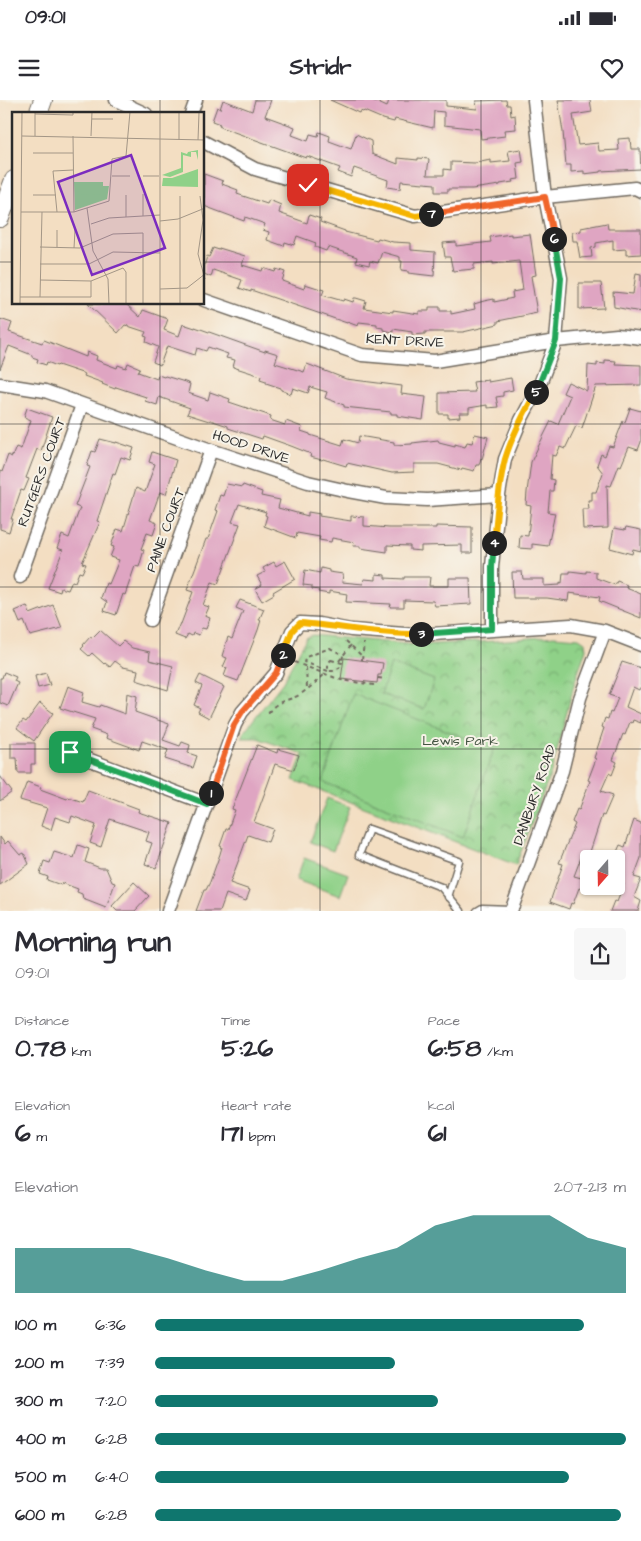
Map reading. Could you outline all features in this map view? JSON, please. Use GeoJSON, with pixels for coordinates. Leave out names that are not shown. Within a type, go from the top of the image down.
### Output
{"type":"FeatureCollection","features":[{"type":"Feature","properties":{"kind":"main road"},"geometry":{"type":"LineString","coordinates":[[39,112],[43,100]]}},
{"type":"Feature","properties":{"kind":"main road"},"geometry":{"type":"LineString","coordinates":[[0,218],[12,185]]}},
{"type":"Feature","properties":{"kind":"street"},"geometry":{"type":"LineString","coordinates":[[116,100],[142,112]]}},
{"type":"Feature","properties":{"kind":"street"},"geometry":{"type":"LineString","coordinates":[[192,112],[196,100]]}},
{"type":"Feature","properties":{"kind":"street"},"geometry":{"type":"LineString","coordinates":[[492,629],[492,567],[499,494],[505,459],[521,420],[540,384],[556,341],[561,278],[545,197],[534,100]]}},
{"type":"Feature","properties":{"kind":"street"},"geometry":{"type":"LineString","coordinates":[[205,143],[255,169],[415,216],[545,197],[634,188],[641,191]]}},
{"type":"Feature","properties":{"kind":"street","name":"KENT DRIVE"},"geometry":{"type":"LineString","coordinates":[[205,300],[362,356],[435,361],[556,341],[617,335],[641,338]]}},
{"type":"Feature","properties":{"kind":"street","name":"HOOD DRIVE"},"geometry":{"type":"LineString","coordinates":[[0,384],[45,391],[308,482],[386,498],[427,500],[499,494]]}},
{"type":"Feature","properties":{"kind":"street","name":"RUTGERS COURT"},"geometry":{"type":"LineString","coordinates":[[20,577],[82,405]]}},
{"type":"Feature","properties":{"kind":"street","name":"PAINE COURT"},"geometry":{"type":"LineString","coordinates":[[150,620],[211,450]]}},
{"type":"Feature","properties":{"kind":"street"},"geometry":{"type":"LineString","coordinates":[[168,911],[234,725],[242,712],[276,673],[292,631],[300,623],[418,635],[571,625],[605,631],[641,645]]}},
{"type":"Feature","properties":{"kind":"street","name":"DANBURY ROAD"},"geometry":{"type":"LineString","coordinates":[[511,910],[562,771],[580,698],[605,631]]}},
{"type":"Feature","properties":{"kind":"street"},"geometry":{"type":"LineString","coordinates":[[70,752],[207,804]]}},
{"type":"Feature","properties":{"kind":"lane"},"geometry":{"type":"LineString","coordinates":[[448,897],[459,861],[369,830],[359,855],[441,887],[448,897],[461,911]]}},
{"type":"Feature","properties":{"kind":"lane"},"geometry":{"type":"LineString","coordinates":[[477,911],[482,908],[511,910]]}},
{"type":"Feature","properties":{"kind":"path"},"geometry":{"type":"LineString","coordinates":[[362,660],[365,631]]}},
{"type":"Feature","properties":{"kind":"path"},"geometry":{"type":"LineString","coordinates":[[344,639],[362,656]]}},
{"type":"Feature","properties":{"kind":"path"},"geometry":{"type":"LineString","coordinates":[[339,661],[351,645]]}},
{"type":"Feature","properties":{"kind":"path"},"geometry":{"type":"LineString","coordinates":[[330,648],[342,656],[342,663],[339,669],[334,672],[304,662],[306,657],[330,648]]}},
{"type":"Feature","properties":{"kind":"path"},"geometry":{"type":"LineString","coordinates":[[282,658],[341,680],[374,684]]}},
{"type":"Feature","properties":{"kind":"path"},"geometry":{"type":"LineString","coordinates":[[328,671],[328,663],[331,660],[342,663]]}},
{"type":"Feature","properties":{"kind":"path"},"geometry":{"type":"LineString","coordinates":[[306,667],[307,689]]}},
{"type":"Feature","properties":{"kind":"path"},"geometry":{"type":"LineString","coordinates":[[268,712],[282,700],[298,696],[325,674]]}},
{"type":"Feature","properties":{"kind":"path"},"geometry":{"type":"LineString","coordinates":[[378,678],[386,679]]}},
{"type":"Feature","properties":{"kind":"green space","name":"Lewis Park"},"geometry":{"type":"Polygon","coordinates":[[[312,635],[417,645],[554,636],[579,638],[585,642],[586,649],[574,685],[551,773],[516,865],[293,780],[303,754],[257,738],[241,738],[283,682],[306,638],[312,635]]]}},
{"type":"Feature","properties":{"kind":"green space"},"geometry":{"type":"Polygon","coordinates":[[[391,664],[434,680],[424,709],[381,694],[391,664]]]}},
{"type":"Feature","properties":{"kind":"green space"},"geometry":{"type":"Polygon","coordinates":[[[353,694],[494,749],[463,837],[323,782],[353,694]]]}},
{"type":"Feature","properties":{"kind":"green space"},"geometry":{"type":"Polygon","coordinates":[[[327,798],[350,807],[333,851],[310,842],[327,798]]]}},
{"type":"Feature","properties":{"kind":"green space"},"geometry":{"type":"Polygon","coordinates":[[[304,858],[348,874],[340,896],[296,880],[304,858]]]}},
{"type":"Feature","properties":{"kind":"building"},"geometry":{"type":"Polygon","coordinates":[[[223,100],[252,111],[255,100],[271,100],[265,116],[295,127],[292,135],[308,141],[310,134],[318,136],[319,132],[330,136],[329,141],[351,149],[356,134],[371,141],[372,154],[398,164],[398,158],[429,159],[427,175],[444,175],[444,169],[451,170],[451,162],[475,163],[491,160],[491,163],[510,161],[508,151],[521,149],[523,162],[517,163],[519,179],[500,185],[472,189],[448,189],[448,192],[435,192],[435,184],[401,181],[400,189],[387,187],[388,180],[354,168],[351,177],[338,172],[340,168],[307,156],[306,158],[219,126],[220,124],[212,121],[217,107],[220,109],[223,100]]]}},
{"type":"Feature","properties":{"kind":"building"},"geometry":{"type":"Polygon","coordinates":[[[330,100],[372,100],[387,107],[389,100],[446,100],[446,106],[477,109],[476,101],[506,100],[507,105],[510,105],[511,116],[515,115],[516,129],[504,130],[505,136],[481,139],[480,129],[444,125],[444,112],[434,111],[433,128],[395,119],[394,122],[364,111],[359,113],[330,100]]]}},
{"type":"Feature","properties":{"kind":"building"},"geometry":{"type":"Polygon","coordinates":[[[558,100],[590,100],[592,112],[573,115],[578,145],[598,143],[599,151],[619,150],[618,139],[630,138],[631,149],[640,149],[641,169],[600,171],[584,174],[584,171],[571,172],[571,165],[566,165],[558,100]]]}},
{"type":"Feature","properties":{"kind":"building"},"geometry":{"type":"Polygon","coordinates":[[[205,174],[223,181],[222,184],[238,190],[237,194],[267,204],[269,200],[281,205],[279,213],[307,223],[309,215],[321,219],[320,222],[345,232],[377,240],[378,238],[393,242],[411,243],[411,250],[435,252],[434,276],[408,273],[408,271],[401,270],[402,261],[400,261],[400,257],[382,252],[378,263],[370,261],[369,265],[356,262],[357,257],[328,247],[326,251],[315,247],[316,243],[297,236],[294,245],[285,242],[284,246],[267,240],[269,232],[263,230],[265,224],[245,217],[244,221],[205,206],[205,174]]]}},
{"type":"Feature","properties":{"kind":"building"},"geometry":{"type":"Polygon","coordinates":[[[607,223],[608,229],[641,229],[641,254],[626,255],[626,249],[613,250],[613,240],[596,243],[596,247],[591,248],[592,257],[580,258],[577,241],[573,241],[572,232],[581,231],[581,228],[607,223]]]}},
{"type":"Feature","properties":{"kind":"building"},"geometry":{"type":"Polygon","coordinates":[[[530,234],[536,275],[531,276],[537,313],[498,321],[498,324],[463,332],[425,332],[425,334],[412,335],[412,332],[393,329],[393,332],[383,330],[383,328],[377,327],[377,324],[359,322],[358,326],[251,290],[251,292],[239,288],[242,280],[213,270],[211,277],[205,274],[207,256],[209,257],[213,248],[219,250],[219,248],[245,256],[242,265],[262,271],[263,268],[275,272],[276,269],[285,272],[282,281],[304,289],[305,284],[324,290],[322,295],[343,301],[344,299],[353,302],[354,298],[356,298],[366,301],[364,308],[419,314],[419,311],[429,311],[429,307],[440,307],[440,311],[451,311],[451,314],[475,309],[474,304],[484,301],[494,299],[494,302],[513,298],[512,292],[523,290],[519,261],[474,264],[474,269],[453,271],[450,257],[445,257],[443,243],[456,242],[456,246],[491,242],[490,237],[530,234]]]}},
{"type":"Feature","properties":{"kind":"building"},"geometry":{"type":"Polygon","coordinates":[[[636,273],[641,274],[641,312],[614,307],[613,292],[633,294],[636,273]]]}},
{"type":"Feature","properties":{"kind":"building"},"geometry":{"type":"Polygon","coordinates":[[[579,283],[601,283],[604,308],[579,309],[579,283]]]}},
{"type":"Feature","properties":{"kind":"building"},"geometry":{"type":"Polygon","coordinates":[[[89,305],[127,305],[140,317],[143,310],[168,319],[164,330],[179,336],[183,324],[195,327],[265,352],[265,350],[278,354],[275,363],[304,372],[307,364],[346,379],[402,386],[401,394],[426,397],[423,420],[397,416],[397,414],[391,414],[391,412],[344,407],[344,405],[325,398],[327,392],[310,387],[308,393],[293,388],[291,394],[266,383],[266,381],[260,379],[261,376],[233,367],[235,360],[226,358],[228,354],[208,347],[206,351],[197,348],[195,355],[167,346],[160,365],[153,362],[158,347],[146,342],[147,337],[144,336],[146,332],[125,325],[118,333],[89,305]]]}},
{"type":"Feature","properties":{"kind":"building"},"geometry":{"type":"Polygon","coordinates":[[[0,319],[12,323],[9,332],[42,343],[44,340],[86,357],[87,352],[97,356],[96,360],[117,368],[118,365],[126,368],[128,363],[140,368],[138,372],[157,379],[158,375],[185,382],[190,384],[188,393],[208,400],[210,392],[230,399],[229,402],[271,416],[270,420],[285,425],[286,421],[302,427],[301,431],[310,435],[342,445],[344,439],[358,443],[359,436],[394,442],[394,445],[438,440],[439,442],[465,447],[467,442],[472,443],[475,434],[488,437],[482,459],[479,465],[476,465],[474,471],[438,464],[414,464],[414,472],[392,473],[347,463],[346,466],[310,457],[311,454],[263,436],[262,439],[210,420],[187,414],[190,408],[159,397],[157,405],[145,401],[146,397],[116,387],[115,389],[84,376],[85,374],[47,362],[46,365],[37,362],[38,359],[32,357],[32,355],[9,346],[0,369],[0,319]]]}},
{"type":"Feature","properties":{"kind":"building"},"geometry":{"type":"Polygon","coordinates":[[[605,360],[616,361],[615,364],[641,365],[641,385],[596,386],[582,428],[576,426],[565,449],[560,447],[556,456],[552,455],[550,479],[554,480],[553,491],[550,491],[548,512],[555,513],[548,546],[532,544],[532,549],[519,548],[520,535],[528,536],[531,506],[526,505],[531,462],[551,421],[558,424],[570,396],[563,393],[568,382],[587,391],[588,365],[597,366],[597,363],[605,364],[605,360]]]}},
{"type":"Feature","properties":{"kind":"building"},"geometry":{"type":"Polygon","coordinates":[[[511,378],[513,390],[503,392],[503,396],[496,397],[498,407],[487,408],[487,405],[469,408],[469,413],[459,413],[460,417],[448,418],[448,414],[439,414],[439,393],[475,392],[473,382],[488,380],[488,382],[511,378]]]}},
{"type":"Feature","properties":{"kind":"building"},"geometry":{"type":"Polygon","coordinates":[[[27,408],[52,417],[41,451],[37,449],[26,478],[29,479],[24,491],[21,490],[11,519],[13,519],[9,532],[0,529],[0,471],[2,472],[8,455],[12,457],[16,447],[21,449],[31,420],[24,417],[27,408]]]}},
{"type":"Feature","properties":{"kind":"building"},"geometry":{"type":"Polygon","coordinates":[[[630,408],[641,411],[641,442],[638,450],[629,447],[621,466],[619,465],[611,486],[607,485],[608,528],[583,529],[582,509],[589,509],[588,500],[592,500],[592,492],[596,492],[603,473],[597,465],[601,454],[605,456],[609,446],[613,447],[630,408]]]}},
{"type":"Feature","properties":{"kind":"building"},"geometry":{"type":"Polygon","coordinates":[[[100,439],[134,448],[130,460],[121,457],[115,474],[113,473],[97,521],[100,522],[82,563],[86,564],[82,573],[79,572],[75,582],[72,581],[68,590],[61,588],[60,592],[48,588],[63,550],[57,548],[62,535],[69,538],[80,508],[75,506],[90,467],[87,466],[92,451],[95,452],[100,439]]]}},
{"type":"Feature","properties":{"kind":"building"},"geometry":{"type":"Polygon","coordinates":[[[152,452],[176,460],[166,494],[160,492],[150,520],[157,523],[153,535],[147,533],[141,549],[144,550],[139,567],[135,566],[116,615],[104,611],[107,602],[101,598],[106,583],[109,584],[119,560],[110,557],[114,547],[111,546],[117,529],[123,531],[136,488],[145,492],[155,464],[149,462],[152,452]]]}},
{"type":"Feature","properties":{"kind":"building"},"geometry":{"type":"Polygon","coordinates":[[[227,484],[242,487],[243,485],[262,492],[261,496],[280,500],[278,508],[308,516],[308,512],[320,514],[319,516],[351,521],[351,516],[364,517],[364,526],[389,528],[472,527],[472,553],[462,553],[462,545],[421,546],[421,551],[410,550],[410,546],[387,545],[387,552],[360,548],[360,546],[353,546],[354,542],[332,538],[331,542],[319,540],[320,537],[297,533],[296,538],[264,526],[267,516],[265,515],[266,512],[239,504],[232,522],[240,524],[218,584],[212,582],[203,605],[209,607],[205,616],[210,618],[206,629],[202,628],[199,635],[193,633],[192,636],[188,634],[185,639],[175,635],[193,592],[187,590],[218,511],[215,510],[220,495],[223,496],[227,484]]]}},
{"type":"Feature","properties":{"kind":"building"},"geometry":{"type":"Polygon","coordinates":[[[626,527],[641,530],[641,551],[633,549],[632,554],[610,548],[614,528],[625,530],[626,527]]]}},
{"type":"Feature","properties":{"kind":"building"},"geometry":{"type":"Polygon","coordinates":[[[285,561],[295,579],[262,601],[255,589],[262,585],[257,576],[265,572],[263,568],[274,562],[276,566],[285,561]]]}},
{"type":"Feature","properties":{"kind":"building"},"geometry":{"type":"Polygon","coordinates":[[[321,568],[329,570],[329,572],[343,574],[342,582],[363,584],[364,579],[376,580],[376,574],[385,575],[385,578],[430,577],[429,586],[449,586],[449,578],[470,578],[471,604],[435,606],[433,601],[404,600],[404,607],[390,607],[391,604],[346,602],[347,594],[329,591],[329,594],[318,592],[319,590],[312,589],[312,586],[303,585],[305,570],[320,573],[321,568]]]}},
{"type":"Feature","properties":{"kind":"building"},"geometry":{"type":"Polygon","coordinates":[[[570,571],[596,572],[596,578],[615,585],[617,581],[627,585],[626,588],[641,594],[641,618],[599,601],[600,597],[569,593],[568,601],[547,598],[513,598],[512,572],[522,572],[523,579],[544,579],[544,586],[560,585],[563,573],[570,573],[570,571]]]}},
{"type":"Feature","properties":{"kind":"building"},"geometry":{"type":"Polygon","coordinates":[[[240,600],[264,609],[238,681],[224,676],[227,668],[223,667],[227,658],[222,656],[228,637],[232,639],[243,611],[236,608],[240,600]]]}},
{"type":"Feature","properties":{"kind":"building"},"geometry":{"type":"Polygon","coordinates":[[[53,605],[62,628],[30,636],[24,621],[20,623],[15,611],[27,606],[30,614],[53,605]]]}},
{"type":"Feature","properties":{"kind":"building"},"geometry":{"type":"Polygon","coordinates":[[[100,630],[118,646],[123,641],[132,648],[150,652],[149,660],[173,666],[168,690],[136,680],[138,670],[123,667],[115,661],[110,667],[92,653],[89,656],[81,649],[90,637],[92,638],[100,630]]]}},
{"type":"Feature","properties":{"kind":"building"},"geometry":{"type":"Polygon","coordinates":[[[344,658],[383,663],[381,675],[378,675],[377,683],[341,679],[344,658]]]}},
{"type":"Feature","properties":{"kind":"building"},"geometry":{"type":"Polygon","coordinates":[[[622,662],[641,668],[641,685],[639,690],[633,687],[626,707],[641,714],[641,723],[633,720],[632,723],[630,722],[625,735],[623,734],[613,760],[617,762],[612,775],[609,773],[601,791],[613,795],[604,816],[602,815],[591,850],[580,850],[580,860],[574,876],[580,878],[580,888],[569,909],[550,902],[563,864],[559,863],[575,824],[572,822],[577,809],[579,810],[590,781],[588,780],[596,759],[594,758],[604,728],[602,727],[605,718],[608,719],[610,712],[612,713],[618,698],[609,695],[622,662]]]}},
{"type":"Feature","properties":{"kind":"building"},"geometry":{"type":"Polygon","coordinates":[[[4,672],[16,677],[14,681],[18,683],[8,706],[0,703],[0,678],[2,678],[4,672]]]}},
{"type":"Feature","properties":{"kind":"building"},"geometry":{"type":"Polygon","coordinates":[[[46,673],[50,685],[38,688],[35,676],[46,673]]]}},
{"type":"Feature","properties":{"kind":"building"},"geometry":{"type":"Polygon","coordinates":[[[200,675],[224,687],[209,718],[198,712],[200,708],[194,705],[202,686],[196,683],[200,675]]]}},
{"type":"Feature","properties":{"kind":"building"},"geometry":{"type":"Polygon","coordinates":[[[68,686],[84,692],[82,702],[99,707],[100,705],[125,714],[127,693],[137,696],[135,712],[169,724],[163,740],[180,746],[182,742],[190,745],[188,753],[197,756],[193,768],[165,759],[168,750],[142,741],[139,750],[106,738],[107,735],[91,729],[95,719],[60,708],[68,686]]]}},
{"type":"Feature","properties":{"kind":"building"},"geometry":{"type":"Polygon","coordinates":[[[40,703],[53,713],[34,741],[17,728],[23,720],[26,722],[40,703]]]}},
{"type":"Feature","properties":{"kind":"building"},"geometry":{"type":"Polygon","coordinates":[[[11,743],[35,743],[35,764],[31,764],[31,773],[18,773],[17,758],[11,758],[11,743]]]}},
{"type":"Feature","properties":{"kind":"building"},"geometry":{"type":"Polygon","coordinates":[[[257,745],[277,753],[278,749],[299,755],[294,770],[275,764],[254,822],[273,829],[268,842],[248,835],[230,883],[250,890],[246,901],[226,894],[220,911],[196,911],[204,890],[206,890],[210,882],[222,847],[220,846],[235,810],[232,809],[257,745]]]}},
{"type":"Feature","properties":{"kind":"building"},"geometry":{"type":"Polygon","coordinates":[[[0,776],[12,792],[0,801],[0,776]]]}},
{"type":"Feature","properties":{"kind":"building"},"geometry":{"type":"Polygon","coordinates":[[[27,782],[67,799],[68,797],[83,802],[88,790],[139,809],[138,812],[172,823],[156,868],[145,864],[152,843],[146,841],[149,832],[110,819],[101,847],[90,843],[96,825],[72,816],[70,822],[55,817],[51,830],[41,826],[47,808],[20,800],[27,782]]]}},
{"type":"Feature","properties":{"kind":"building"},"geometry":{"type":"Polygon","coordinates":[[[634,820],[641,823],[641,858],[634,877],[641,879],[634,897],[641,901],[638,911],[610,911],[614,901],[617,902],[620,895],[625,895],[625,850],[618,850],[620,845],[625,847],[634,820]]]}},
{"type":"Feature","properties":{"kind":"building"},"geometry":{"type":"Polygon","coordinates":[[[0,837],[5,844],[8,841],[20,855],[24,853],[29,864],[0,885],[0,837]]]}},
{"type":"Feature","properties":{"kind":"building"},"geometry":{"type":"Polygon","coordinates":[[[78,845],[89,849],[85,862],[100,868],[106,868],[112,882],[115,883],[106,908],[83,899],[82,894],[77,892],[78,889],[47,880],[48,877],[40,874],[44,861],[50,863],[54,852],[74,858],[78,845]]]}},
{"type":"Feature","properties":{"kind":"building"},"geometry":{"type":"Polygon","coordinates":[[[134,882],[149,896],[135,911],[117,911],[112,906],[134,882]]]}},
{"type":"Feature","properties":{"kind":"route"},"geometry":{"type":"LineString","coordinates":[[70,752],[207,804],[234,725],[242,712],[276,673],[292,631],[300,623],[319,624],[351,630],[418,635],[492,629],[492,567],[499,494],[505,459],[521,420],[540,384],[556,341],[561,278],[545,197],[415,216],[308,185]]}}]}
